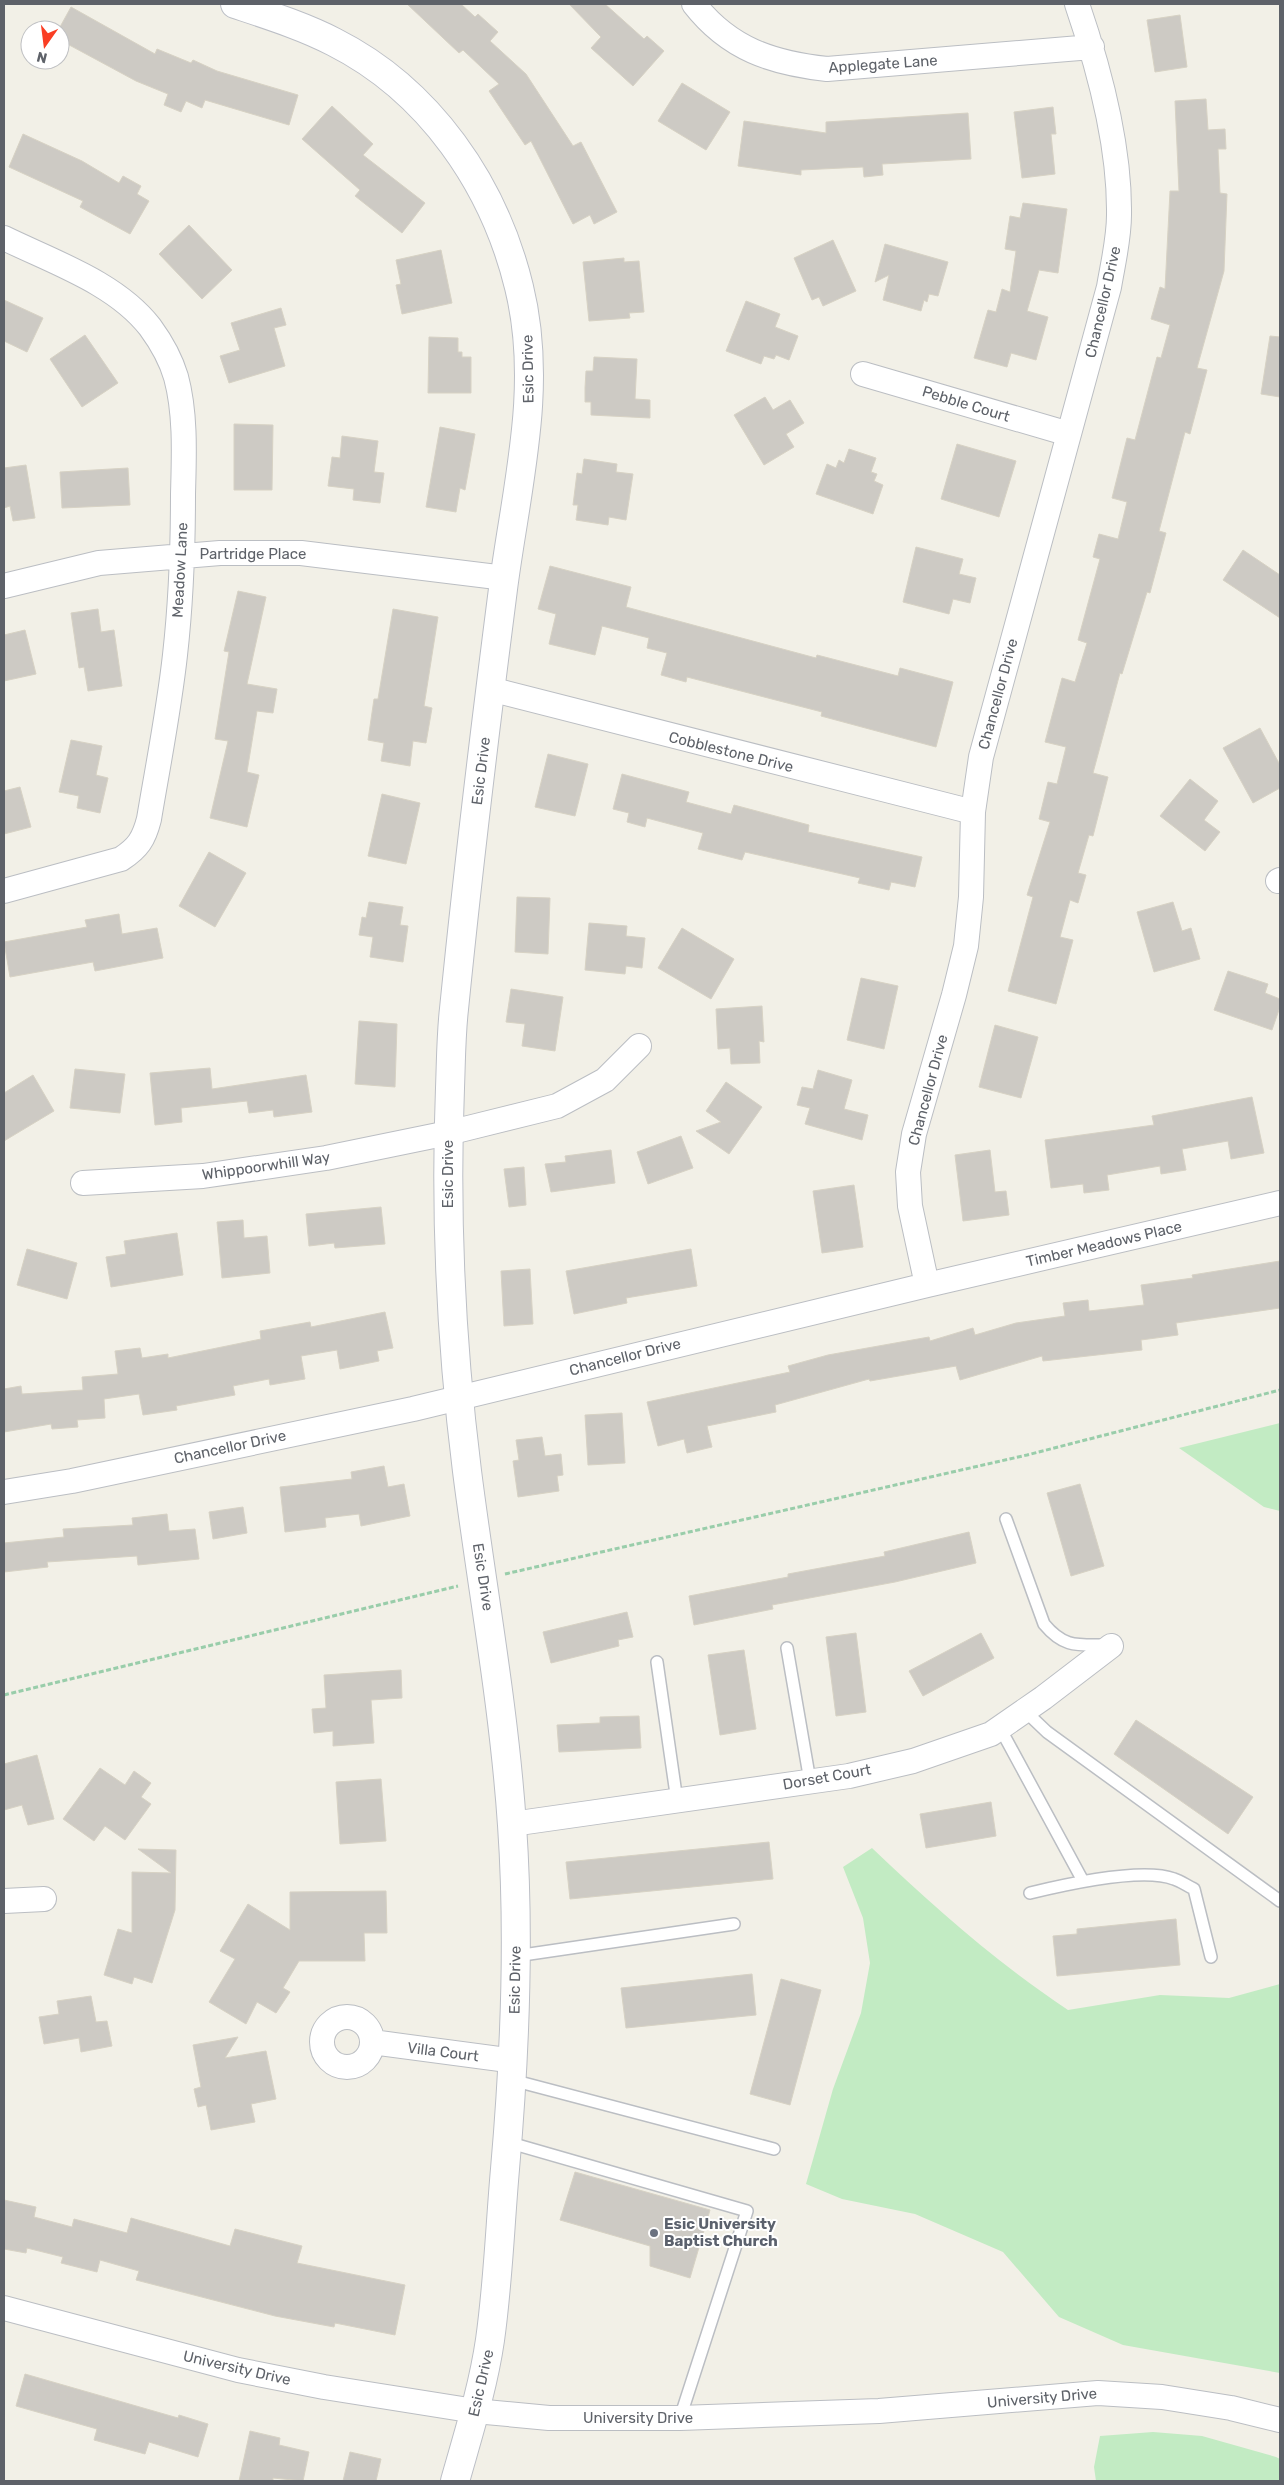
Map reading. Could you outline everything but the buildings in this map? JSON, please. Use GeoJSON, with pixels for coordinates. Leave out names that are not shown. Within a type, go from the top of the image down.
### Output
{"type":"FeatureCollection","features":[{"type":"Feature","properties":{"kind":"street","name":"Esic Drive"},"geometry":{"type":"LineString","coordinates":[[235,4],[306,29],[335,42],[370,63],[403,88],[432,117],[457,149],[479,184],[504,240],[518,284],[527,330],[530,376],[528,422],[490,690],[453,1018],[448,1133],[451,1293],[459,1397],[468,1475],[494,1648],[512,1824],[516,1956],[513,2070],[490,2342],[475,2411],[455,2481]]}},
{"type":"Feature","properties":{"kind":"street","name":"Applegate Lane"},"geometry":{"type":"LineString","coordinates":[[694,4],[709,23],[734,42],[765,57],[794,65],[827,69],[1092,47]]}},
{"type":"Feature","properties":{"kind":"street","name":"Chancellor Drive"},"geometry":{"type":"LineString","coordinates":[[4,1492],[81,1479],[459,1397],[927,1285],[910,1206],[908,1172],[914,1134],[966,946],[971,897],[973,812],[981,756],[1110,287],[1120,214],[1114,151],[1092,47],[1077,4]]}},
{"type":"Feature","properties":{"kind":"street","name":"Meadow Lane"},"geometry":{"type":"LineString","coordinates":[[4,238],[112,291],[137,312],[151,328],[165,351],[176,376],[181,403],[184,471],[183,554],[175,656],[145,837],[135,850],[121,859],[4,892]]}},
{"type":"Feature","properties":{"kind":"street","name":"Pebble Court"},"geometry":{"type":"LineString","coordinates":[[864,374],[1069,434]]}},
{"type":"Feature","properties":{"kind":"street","name":"Partridge Place"},"geometry":{"type":"LineString","coordinates":[[4,586],[99,563],[183,554],[301,553],[505,578]]}},
{"type":"Feature","properties":{"kind":"street","name":"Cobblestone Drive"},"geometry":{"type":"LineString","coordinates":[[490,690],[973,812]]}},
{"type":"Feature","properties":{"kind":"street","name":"Whippoorwhill Way"},"geometry":{"type":"LineString","coordinates":[[83,1183],[203,1176],[326,1158],[448,1133],[557,1106],[605,1080],[640,1046]]}},
{"type":"Feature","properties":{"kind":"street","name":"Timber Meadows Place"},"geometry":{"type":"LineString","coordinates":[[927,1285],[1280,1203]]}},
{"type":"Feature","properties":{"kind":"street","name":"Dorset Court"},"geometry":{"type":"LineString","coordinates":[[512,1824],[849,1776],[913,1761],[968,1743],[1000,1728],[1111,1646]]}},
{"type":"Feature","properties":{"kind":"street"},"geometry":{"type":"LineString","coordinates":[[4,1900],[44,1899]]}},
{"type":"Feature","properties":{"kind":"street","name":"Villa Court"},"geometry":{"type":"LineString","coordinates":[[372,2042],[513,2070]]}},
{"type":"Feature","properties":{"kind":"street","name":"University Drive"},"geometry":{"type":"LineString","coordinates":[[4,2308],[238,2370],[324,2387],[475,2411],[549,2418],[680,2418],[879,2411],[1098,2393],[1162,2397],[1230,2408],[1280,2420]]}},
{"type":"Feature","properties":{"kind":"lane"},"geometry":{"type":"LineString","coordinates":[[1006,1519],[1044,1624],[1055,1638],[1072,1645],[1111,1646]]}},
{"type":"Feature","properties":{"kind":"lane"},"geometry":{"type":"LineString","coordinates":[[787,1648],[810,1781]]}},
{"type":"Feature","properties":{"kind":"lane"},"geometry":{"type":"LineString","coordinates":[[656,1662],[677,1800]]}},
{"type":"Feature","properties":{"kind":"lane"},"geometry":{"type":"LineString","coordinates":[[1025,1711],[1047,1732],[1280,1901]]}},
{"type":"Feature","properties":{"kind":"lane"},"geometry":{"type":"LineString","coordinates":[[1000,1728],[1083,1881]]}},
{"type":"Feature","properties":{"kind":"lane"},"geometry":{"type":"LineString","coordinates":[[1030,1893],[1083,1881],[1152,1875],[1173,1878],[1194,1890],[1211,1957]]}},
{"type":"Feature","properties":{"kind":"lane"},"geometry":{"type":"LineString","coordinates":[[516,1956],[734,1924]]}},
{"type":"Feature","properties":{"kind":"lane"},"geometry":{"type":"LineString","coordinates":[[513,2070],[774,2149]]}},
{"type":"Feature","properties":{"kind":"lane"},"geometry":{"type":"LineString","coordinates":[[507,2142],[746,2210],[680,2418]]}},
{"type":"Feature","properties":{"kind":"path"},"geometry":{"type":"LineString","coordinates":[[503,1575],[1027,1455],[1280,1390]]}},
{"type":"Feature","properties":{"kind":"path"},"geometry":{"type":"LineString","coordinates":[[4,1695],[462,1585]]}},
{"type":"Feature","properties":{"kind":"green space"},"geometry":{"type":"Polygon","coordinates":[[[1280,1423],[1280,1511],[1264,1507],[1179,1448],[1280,1423]]]}},
{"type":"Feature","properties":{"kind":"green space"},"geometry":{"type":"Polygon","coordinates":[[[872,1848],[919,1892],[991,1954],[1068,2010],[1160,1995],[1229,1998],[1280,1984],[1280,2373],[1123,2345],[1059,2317],[1003,2252],[915,2214],[842,2199],[806,2184],[833,2089],[861,2013],[870,1963],[863,1918],[843,1867],[872,1848]]]}},
{"type":"Feature","properties":{"kind":"green space"},"geometry":{"type":"Polygon","coordinates":[[[1153,2432],[1202,2436],[1276,2457],[1280,2459],[1280,2481],[1096,2481],[1094,2467],[1100,2436],[1153,2432]]]}},
{"type":"Feature","properties":{"kind":"place","name":"Esic University Baptist Church"},"geometry":{"type":"Point","coordinates":[654,2233]}}]}
